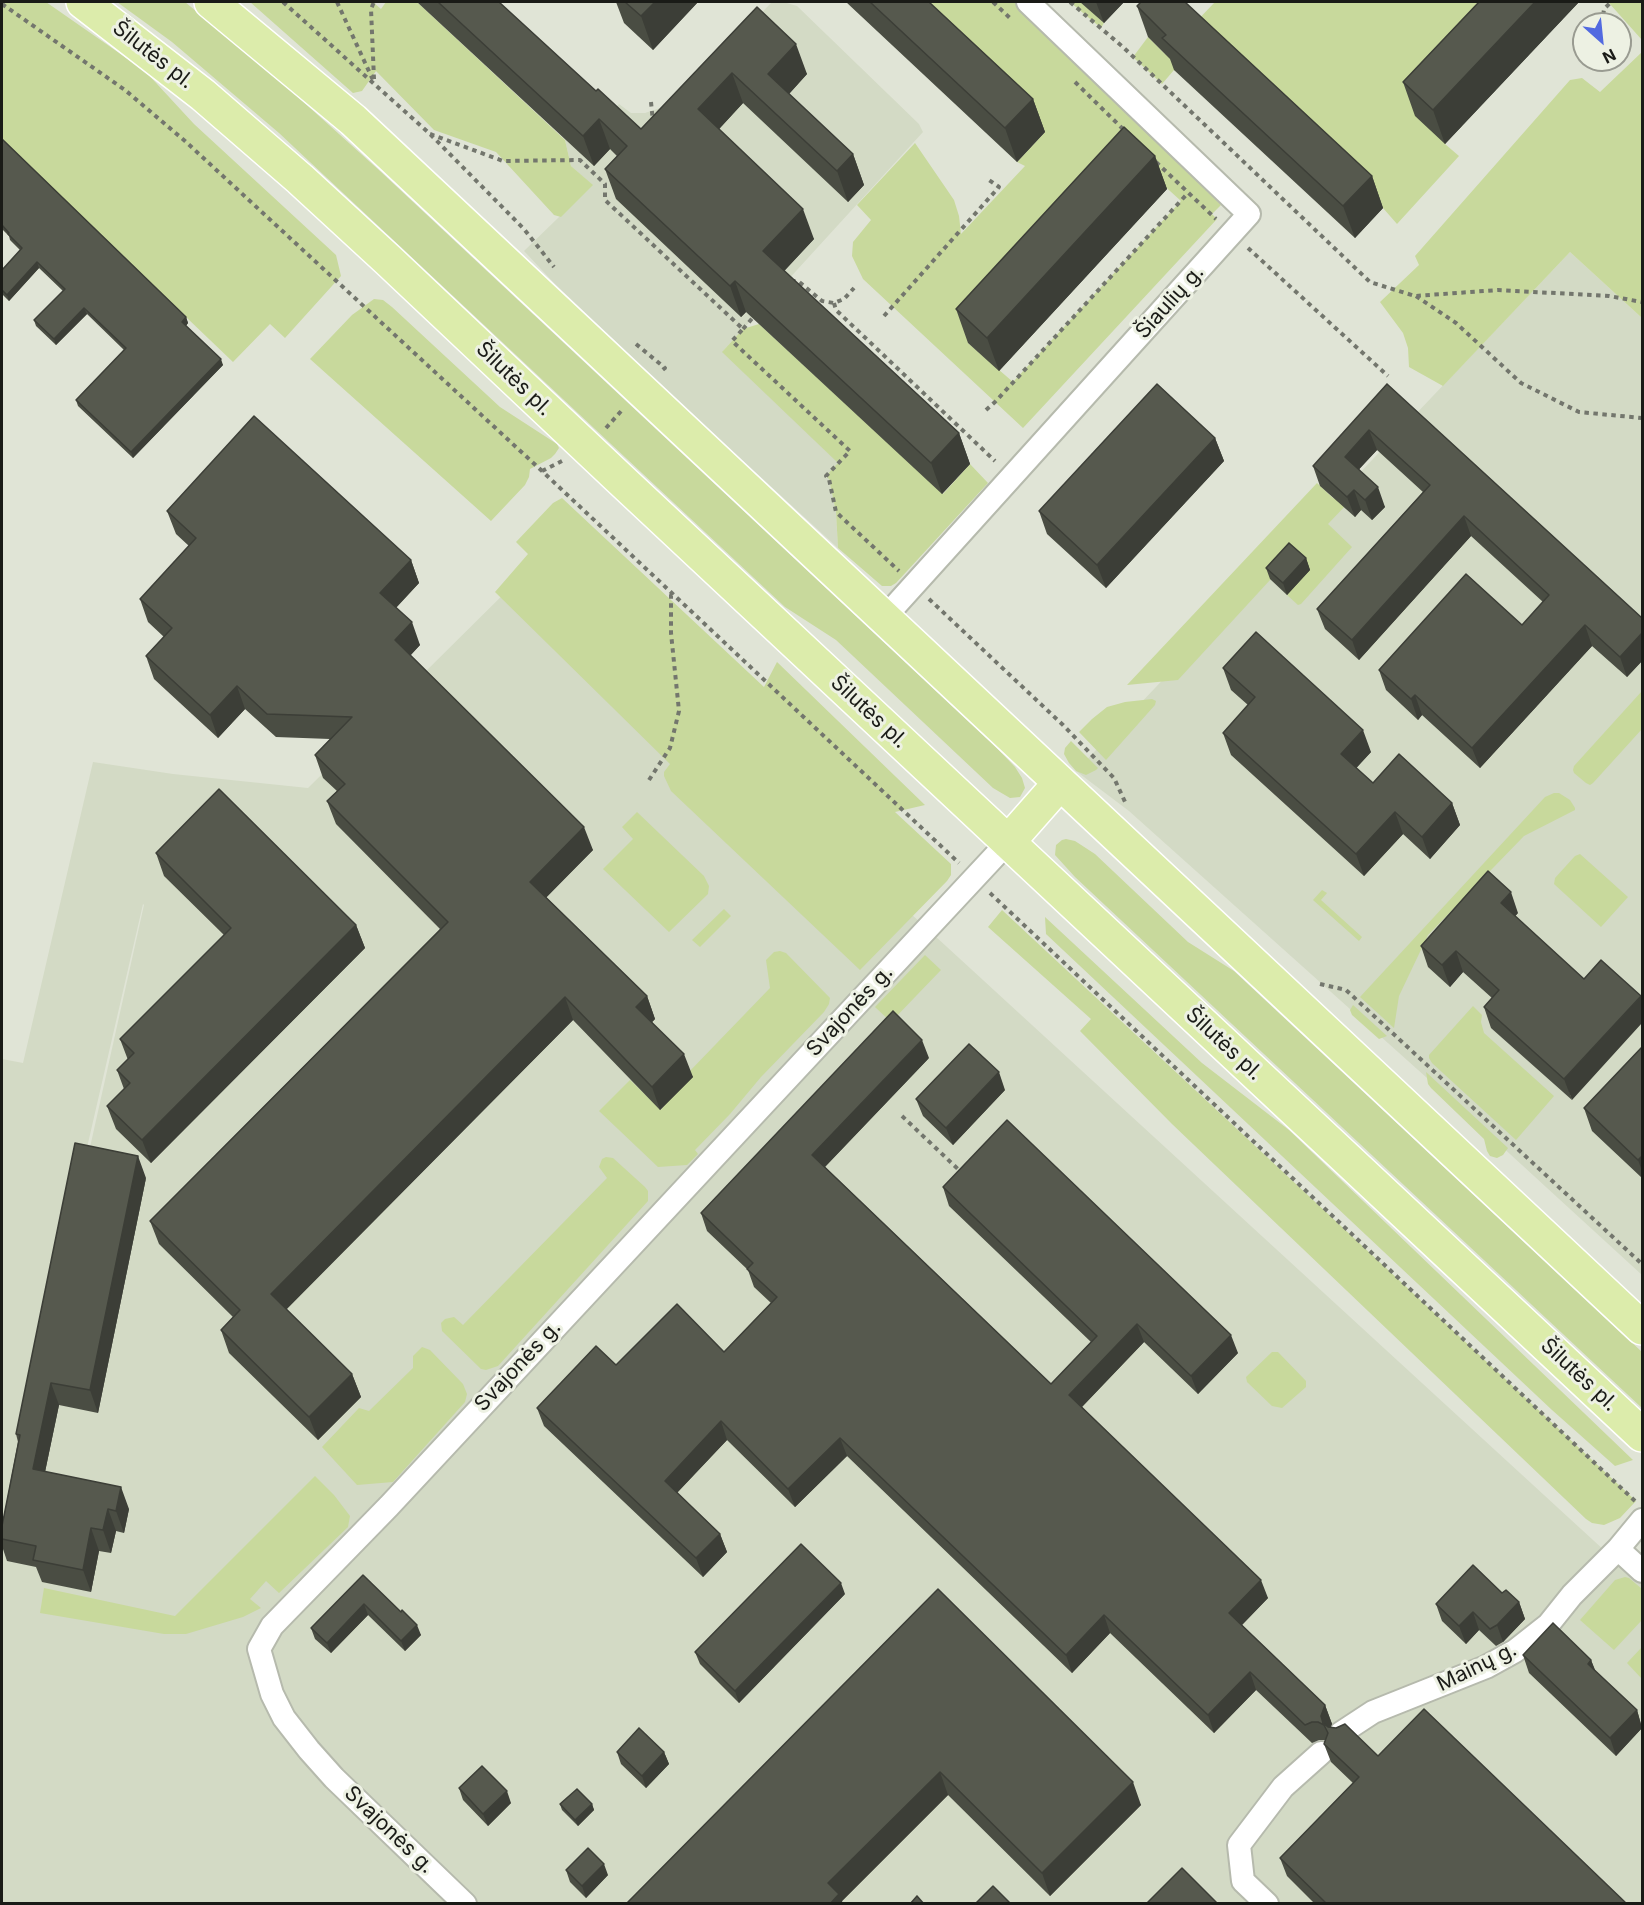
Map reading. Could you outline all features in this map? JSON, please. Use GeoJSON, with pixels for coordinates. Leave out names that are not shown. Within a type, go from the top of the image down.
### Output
{"type":"FeatureCollection","features":[{"type":"Feature","properties":{"kind":"main road","name":"Šilutės pl."},"geometry":{"type":"LineString","coordinates":[[83,2],[196,89],[300,179],[1642,1435]]}},
{"type":"Feature","properties":{"kind":"main road"},"geometry":{"type":"LineString","coordinates":[[211,2],[353,120],[1642,1328]]}},
{"type":"Feature","properties":{"kind":"main road"},"geometry":{"type":"LineString","coordinates":[[1008,842],[1060,783]]}},
{"type":"Feature","properties":{"kind":"street","name":"Šiaulių g."},"geometry":{"type":"LineString","coordinates":[[885,617],[1224,226],[1249,214],[1028,2]]}},
{"type":"Feature","properties":{"kind":"street","name":"Svajonės g."},"geometry":{"type":"LineString","coordinates":[[465,1904],[334,1778],[309,1750],[284,1718],[276,1702],[264,1671],[259,1649],[272,1626],[389,1506],[1008,842]]}},
{"type":"Feature","properties":{"kind":"street","name":"Mainų g."},"geometry":{"type":"LineString","coordinates":[[1341,1733],[1373,1712],[1486,1667],[1515,1651],[1548,1625],[1572,1595],[1618,1549],[1642,1520]]}},
{"type":"Feature","properties":{"kind":"street"},"geometry":{"type":"LineString","coordinates":[[1618,1549],[1642,1571]]}},
{"type":"Feature","properties":{"kind":"street"},"geometry":{"type":"LineString","coordinates":[[1267,1904],[1243,1881],[1239,1845],[1283,1787],[1322,1753]]}},
{"type":"Feature","properties":{"kind":"path"},"geometry":{"type":"LineString","coordinates":[[337,2],[374,83],[371,9],[374,2]]}},
{"type":"Feature","properties":{"kind":"path"},"geometry":{"type":"LineString","coordinates":[[993,2],[1013,22]]}},
{"type":"Feature","properties":{"kind":"path"},"geometry":{"type":"LineString","coordinates":[[1070,2],[1128,52],[1370,282],[1415,296],[1456,323],[1521,383],[1579,412],[1642,418]]}},
{"type":"Feature","properties":{"kind":"path"},"geometry":{"type":"LineString","coordinates":[[2,4],[125,90],[185,141],[671,593],[1642,1507]]}},
{"type":"Feature","properties":{"kind":"path"},"geometry":{"type":"LineString","coordinates":[[1072,79],[1130,136]]}},
{"type":"Feature","properties":{"kind":"path"},"geometry":{"type":"LineString","coordinates":[[651,102],[653,133]]}},
{"type":"Feature","properties":{"kind":"path"},"geometry":{"type":"LineString","coordinates":[[430,134],[503,161],[580,160],[605,184]]}},
{"type":"Feature","properties":{"kind":"path"},"geometry":{"type":"LineString","coordinates":[[1155,160],[1388,376]]}},
{"type":"Feature","properties":{"kind":"path"},"geometry":{"type":"LineString","coordinates":[[612,177],[605,184],[605,200],[743,329]]}},
{"type":"Feature","properties":{"kind":"path"},"geometry":{"type":"LineString","coordinates":[[884,316],[999,187],[989,180]]}},
{"type":"Feature","properties":{"kind":"path"},"geometry":{"type":"LineString","coordinates":[[986,410],[1188,193]]}},
{"type":"Feature","properties":{"kind":"path"},"geometry":{"type":"LineString","coordinates":[[1209,228],[1224,226]]}},
{"type":"Feature","properties":{"kind":"path"},"geometry":{"type":"LineString","coordinates":[[787,281],[798,281],[822,301],[834,303],[844,299],[854,288]]}},
{"type":"Feature","properties":{"kind":"path"},"geometry":{"type":"LineString","coordinates":[[1415,296],[1498,290],[1609,296],[1642,302]]}},
{"type":"Feature","properties":{"kind":"path"},"geometry":{"type":"LineString","coordinates":[[834,303],[836,310],[844,318],[995,461],[1002,454]]}},
{"type":"Feature","properties":{"kind":"path"},"geometry":{"type":"LineString","coordinates":[[758,313],[732,341],[850,451],[826,476],[829,479],[836,512],[1063,725],[1114,778],[1129,811]]}},
{"type":"Feature","properties":{"kind":"path"},"geometry":{"type":"LineString","coordinates":[[897,569],[904,561]]}},
{"type":"Feature","properties":{"kind":"path"},"geometry":{"type":"LineString","coordinates":[[649,780],[670,748],[679,711],[671,633],[671,593]]}},
{"type":"Feature","properties":{"kind":"path"},"geometry":{"type":"LineString","coordinates":[[1313,978],[1322,986],[1346,990],[1642,1264]]}},
{"type":"Feature","properties":{"kind":"path"},"geometry":{"type":"LineString","coordinates":[[902,1116],[960,1171]]}},
{"type":"Feature","properties":{"kind":"shaded area"},"geometry":{"type":"Polygon","coordinates":[[[772,2],[797,6],[919,124],[923,132],[723,351],[839,463],[829,479],[836,512],[838,548],[684,407],[555,284],[524,251],[592,185],[571,166],[565,140],[605,120],[619,104],[631,113],[645,113],[679,98],[772,2]]]}},
{"type":"Feature","properties":{"kind":"shaded area"},"geometry":{"type":"Polygon","coordinates":[[[1570,252],[1642,318],[1642,1275],[1427,1078],[1129,811],[1076,771],[1570,252]]]}},
{"type":"Feature","properties":{"kind":"shaded area"},"geometry":{"type":"Polygon","coordinates":[[[532,566],[1642,1585],[1642,1903],[2,1903],[2,1059],[23,1063],[93,762],[173,774],[308,788],[532,566]],[[144,905],[83,1165],[64,1264],[144,905]]]}},
{"type":"Feature","properties":{"kind":"green space"},"geometry":{"type":"Polygon","coordinates":[[[2,2],[46,2],[145,71],[194,124],[336,255],[341,276],[285,338],[270,324],[233,362],[2,141],[2,2]]]}},
{"type":"Feature","properties":{"kind":"green space"},"geometry":{"type":"Polygon","coordinates":[[[117,2],[185,2],[278,79],[380,171],[994,745],[1022,778],[1025,788],[1020,797],[1010,798],[993,788],[836,640],[785,607],[279,133],[172,42],[117,2]]]}},
{"type":"Feature","properties":{"kind":"green space"},"geometry":{"type":"Polygon","coordinates":[[[250,2],[373,2],[381,9],[386,2],[417,2],[565,140],[571,166],[593,185],[561,217],[554,215],[496,152],[434,130],[376,71],[362,91],[353,93],[250,2]]]}},
{"type":"Feature","properties":{"kind":"green space"},"geometry":{"type":"Polygon","coordinates":[[[905,2],[1015,2],[1221,205],[1212,214],[1217,219],[1023,428],[863,279],[852,256],[853,242],[871,220],[857,205],[915,143],[954,200],[961,234],[1025,166],[1017,162],[1045,132],[905,2]],[[1137,161],[968,343],[1013,382],[1181,201],[1137,161]]]}},
{"type":"Feature","properties":{"kind":"green space"},"geometry":{"type":"Polygon","coordinates":[[[1070,2],[1081,2],[1104,23],[1101,28],[1070,2]]]}},
{"type":"Feature","properties":{"kind":"green space"},"geometry":{"type":"Polygon","coordinates":[[[1215,2],[1523,2],[1445,144],[1459,156],[1397,224],[1383,208],[1174,70],[1162,84],[1133,57],[1148,37],[1165,54],[1215,2]]]}},
{"type":"Feature","properties":{"kind":"green space"},"geometry":{"type":"Polygon","coordinates":[[[1642,2],[1642,40],[1632,29],[1632,12],[1617,12],[1609,3],[1642,2]]]}},
{"type":"Feature","properties":{"kind":"green space"},"geometry":{"type":"Polygon","coordinates":[[[1642,52],[1642,318],[1570,252],[1443,386],[1409,367],[1408,348],[1403,333],[1380,302],[1419,265],[1415,256],[1570,80],[1582,78],[1600,92],[1621,72],[1632,72],[1632,62],[1642,52]]]}},
{"type":"Feature","properties":{"kind":"green space"},"geometry":{"type":"Polygon","coordinates":[[[374,299],[383,300],[392,307],[500,407],[557,444],[559,448],[555,454],[530,469],[525,485],[491,521],[310,359],[352,315],[374,299]]]}},
{"type":"Feature","properties":{"kind":"green space"},"geometry":{"type":"Polygon","coordinates":[[[759,324],[943,494],[970,464],[988,483],[891,586],[882,586],[838,548],[836,512],[829,479],[826,476],[838,463],[722,352],[743,329],[759,324]]]}},
{"type":"Feature","properties":{"kind":"green space"},"geometry":{"type":"Polygon","coordinates":[[[1317,483],[1333,498],[1347,504],[1328,524],[1352,547],[1301,604],[1298,605],[1287,595],[1293,555],[1178,680],[1127,685],[1317,483]]]}},
{"type":"Feature","properties":{"kind":"green space"},"geometry":{"type":"Polygon","coordinates":[[[562,498],[764,687],[777,662],[925,805],[895,812],[951,864],[951,875],[860,970],[671,791],[664,776],[670,764],[495,592],[528,554],[516,542],[553,503],[562,498]]]}},
{"type":"Feature","properties":{"kind":"green space"},"geometry":{"type":"Polygon","coordinates":[[[1642,691],[1642,729],[1593,783],[1590,785],[1586,783],[1574,773],[1574,766],[1642,691]]]}},
{"type":"Feature","properties":{"kind":"green space"},"geometry":{"type":"Polygon","coordinates":[[[1152,699],[1156,701],[1155,705],[1106,760],[1079,732],[1107,707],[1152,699]]]}},
{"type":"Feature","properties":{"kind":"green space"},"geometry":{"type":"Polygon","coordinates":[[[1071,741],[1098,768],[1096,770],[1086,775],[1076,771],[1069,763],[1064,754],[1065,748],[1071,741]]]}},
{"type":"Feature","properties":{"kind":"green space"},"geometry":{"type":"Polygon","coordinates":[[[1559,793],[1570,800],[1575,810],[1524,836],[1428,935],[1399,996],[1394,1028],[1360,997],[1545,797],[1559,793]]]}},
{"type":"Feature","properties":{"kind":"green space"},"geometry":{"type":"Polygon","coordinates":[[[637,812],[704,876],[709,886],[708,894],[669,932],[603,869],[633,839],[622,827],[637,812]]]}},
{"type":"Feature","properties":{"kind":"green space"},"geometry":{"type":"Polygon","coordinates":[[[1066,839],[1075,841],[1095,854],[1188,942],[1234,971],[1642,1352],[1642,1408],[1075,877],[1055,855],[1056,845],[1066,839]]]}},
{"type":"Feature","properties":{"kind":"green space"},"geometry":{"type":"Polygon","coordinates":[[[1580,854],[1628,897],[1601,927],[1554,884],[1555,878],[1575,856],[1580,854]]]}},
{"type":"Feature","properties":{"kind":"green space"},"geometry":{"type":"Polygon","coordinates":[[[1322,890],[1327,893],[1321,900],[1362,937],[1359,941],[1313,900],[1322,890]]]}},
{"type":"Feature","properties":{"kind":"green space"},"geometry":{"type":"Polygon","coordinates":[[[724,909],[731,916],[700,947],[692,940],[724,909]]]}},
{"type":"Feature","properties":{"kind":"green space"},"geometry":{"type":"Polygon","coordinates":[[[1002,910],[1636,1501],[1620,1518],[1604,1525],[1592,1523],[1586,1519],[1172,1124],[1080,1031],[1091,1019],[988,927],[1002,910]]]}},
{"type":"Feature","properties":{"kind":"green space"},"geometry":{"type":"Polygon","coordinates":[[[1045,917],[1202,1063],[1289,1130],[1633,1460],[1615,1466],[1552,1410],[1046,934],[1045,917]]]}},
{"type":"Feature","properties":{"kind":"green space"},"geometry":{"type":"Polygon","coordinates":[[[774,952],[786,953],[830,998],[829,1004],[695,1150],[698,1154],[687,1165],[658,1167],[599,1111],[630,1080],[661,1110],[688,1073],[770,988],[766,960],[774,952]]]}},
{"type":"Feature","properties":{"kind":"green space"},"geometry":{"type":"Polygon","coordinates":[[[925,955],[941,970],[891,1022],[875,1007],[925,955]]]}},
{"type":"Feature","properties":{"kind":"green space"},"geometry":{"type":"Polygon","coordinates":[[[1353,1005],[1387,1036],[1379,1039],[1352,1015],[1350,1010],[1353,1005]]]}},
{"type":"Feature","properties":{"kind":"green space"},"geometry":{"type":"Polygon","coordinates":[[[1473,1006],[1482,1015],[1484,1033],[1554,1096],[1516,1140],[1429,1058],[1429,1055],[1473,1006]]]}},
{"type":"Feature","properties":{"kind":"green space"},"geometry":{"type":"Polygon","coordinates":[[[1426,1072],[1508,1148],[1503,1155],[1497,1158],[1490,1156],[1484,1139],[1431,1088],[1426,1072]]]}},
{"type":"Feature","properties":{"kind":"green space"},"geometry":{"type":"Polygon","coordinates":[[[613,1158],[645,1187],[648,1191],[648,1201],[498,1366],[486,1370],[481,1369],[442,1331],[441,1323],[445,1319],[454,1317],[463,1325],[607,1178],[599,1167],[602,1159],[613,1158]]]}},
{"type":"Feature","properties":{"kind":"green space"},"geometry":{"type":"Polygon","coordinates":[[[422,1347],[430,1350],[463,1384],[467,1394],[465,1402],[393,1482],[357,1485],[322,1447],[359,1408],[369,1411],[413,1368],[413,1356],[422,1347]]]}},
{"type":"Feature","properties":{"kind":"green space"},"geometry":{"type":"Polygon","coordinates":[[[1272,1352],[1278,1352],[1306,1381],[1306,1387],[1282,1408],[1272,1406],[1247,1382],[1246,1377],[1272,1352]]]}},
{"type":"Feature","properties":{"kind":"green space"},"geometry":{"type":"Polygon","coordinates":[[[315,1476],[350,1516],[348,1527],[279,1593],[266,1581],[250,1599],[261,1608],[243,1617],[186,1634],[164,1634],[40,1613],[44,1588],[175,1616],[315,1476]]]}},
{"type":"Feature","properties":{"kind":"green space"},"geometry":{"type":"Polygon","coordinates":[[[1625,1577],[1642,1589],[1642,1620],[1614,1650],[1580,1620],[1615,1580],[1625,1577]]]}},
{"type":"Feature","properties":{"kind":"green space"},"geometry":{"type":"Polygon","coordinates":[[[1642,1647],[1642,1679],[1627,1663],[1642,1647]]]}},
{"type":"Feature","properties":{"kind":"building"},"geometry":{"type":"Polygon","coordinates":[[[438,2],[499,2],[641,129],[757,7],[796,44],[768,74],[853,154],[837,171],[732,73],[698,109],[803,209],[763,251],[959,433],[931,463],[735,281],[730,286],[605,169],[627,146],[599,119],[583,136],[438,2]]]}},
{"type":"Feature","properties":{"kind":"building"},"geometry":{"type":"Polygon","coordinates":[[[625,2],[655,2],[641,16],[625,2]]]}},
{"type":"Feature","properties":{"kind":"building"},"geometry":{"type":"Polygon","coordinates":[[[870,2],[929,2],[1033,99],[1005,128],[870,2]]]}},
{"type":"Feature","properties":{"kind":"building"},"geometry":{"type":"Polygon","coordinates":[[[1141,2],[1185,2],[1372,176],[1343,206],[1162,38],[1166,35],[1137,6],[1141,2]]]}},
{"type":"Feature","properties":{"kind":"building"},"geometry":{"type":"Polygon","coordinates":[[[1479,2],[1535,2],[1433,110],[1403,82],[1479,2]]]}},
{"type":"Feature","properties":{"kind":"building"},"geometry":{"type":"Polygon","coordinates":[[[1124,127],[1155,156],[987,338],[956,309],[1124,127]]]}},
{"type":"Feature","properties":{"kind":"building"},"geometry":{"type":"Polygon","coordinates":[[[2,139],[186,317],[182,322],[221,359],[131,452],[76,400],[126,348],[84,308],[54,339],[34,320],[65,289],[37,262],[7,295],[2,290],[2,270],[22,248],[2,225],[2,139]]]}},
{"type":"Feature","properties":{"kind":"building"},"geometry":{"type":"Polygon","coordinates":[[[1157,384],[1215,438],[1097,565],[1039,511],[1157,384]]]}},
{"type":"Feature","properties":{"kind":"building"},"geometry":{"type":"Polygon","coordinates":[[[1387,384],[1642,618],[1642,633],[1620,657],[1585,625],[1472,748],[1415,695],[1411,699],[1379,670],[1466,574],[1522,625],[1549,595],[1464,516],[1352,640],[1317,609],[1430,485],[1369,430],[1345,457],[1378,487],[1365,500],[1354,490],[1347,497],[1313,466],[1387,384]]]}},
{"type":"Feature","properties":{"kind":"building"},"geometry":{"type":"Polygon","coordinates":[[[254,416],[411,560],[380,593],[412,622],[395,640],[584,827],[530,882],[647,996],[636,1007],[684,1054],[652,1087],[565,997],[271,1294],[352,1374],[309,1417],[221,1330],[240,1310],[150,1221],[448,922],[327,801],[345,784],[315,755],[352,717],[267,714],[237,686],[210,715],[146,656],[172,628],[140,599],[196,538],[167,511],[254,416]]]}},
{"type":"Feature","properties":{"kind":"building"},"geometry":{"type":"Polygon","coordinates":[[[1289,543],[1306,558],[1283,583],[1266,568],[1289,543]]]}},
{"type":"Feature","properties":{"kind":"building"},"geometry":{"type":"Polygon","coordinates":[[[1256,632],[1363,730],[1341,754],[1373,783],[1399,754],[1452,803],[1422,837],[1395,812],[1356,854],[1223,733],[1255,697],[1223,668],[1256,632]]]}},
{"type":"Feature","properties":{"kind":"building"},"geometry":{"type":"Polygon","coordinates":[[[219,789],[356,925],[142,1140],[107,1106],[130,1083],[117,1070],[134,1053],[120,1039],[231,928],[156,853],[219,789]]]}},
{"type":"Feature","properties":{"kind":"building"},"geometry":{"type":"Polygon","coordinates":[[[1488,871],[1511,892],[1501,903],[1584,979],[1601,960],[1641,996],[1564,1079],[1484,1007],[1499,990],[1456,951],[1442,965],[1421,946],[1488,871]]]}},
{"type":"Feature","properties":{"kind":"building"},"geometry":{"type":"Polygon","coordinates":[[[893,1011],[922,1040],[812,1155],[1051,1384],[1097,1336],[943,1187],[1007,1120],[1231,1335],[1191,1376],[1137,1324],[1069,1395],[1261,1580],[1229,1613],[1325,1705],[1321,1716],[1323,1723],[1328,1727],[1336,1728],[1345,1724],[1378,1756],[1424,1709],[1627,1904],[1327,1904],[1280,1858],[1359,1777],[1324,1744],[1328,1733],[1324,1725],[1312,1722],[1305,1725],[1250,1672],[1208,1715],[1104,1615],[1066,1655],[840,1438],[788,1489],[721,1421],[665,1481],[720,1534],[696,1558],[537,1408],[596,1346],[616,1365],[677,1304],[724,1352],[777,1297],[747,1269],[753,1263],[701,1213],[893,1011]]]}},
{"type":"Feature","properties":{"kind":"building"},"geometry":{"type":"Polygon","coordinates":[[[969,1044],[999,1072],[946,1128],[916,1099],[969,1044]]]}},
{"type":"Feature","properties":{"kind":"building"},"geometry":{"type":"Polygon","coordinates":[[[1642,1047],[1642,1156],[1638,1160],[1584,1108],[1642,1047]]]}},
{"type":"Feature","properties":{"kind":"building"},"geometry":{"type":"Polygon","coordinates":[[[75,1143],[138,1156],[90,1390],[51,1383],[33,1469],[121,1487],[116,1511],[108,1509],[103,1530],[91,1528],[83,1570],[33,1560],[36,1546],[2,1539],[2,1526],[20,1435],[16,1434],[75,1143]]]}},
{"type":"Feature","properties":{"kind":"building"},"geometry":{"type":"Polygon","coordinates":[[[801,1544],[841,1583],[735,1691],[695,1652],[801,1544]]]}},
{"type":"Feature","properties":{"kind":"building"},"geometry":{"type":"Polygon","coordinates":[[[1473,1565],[1502,1593],[1506,1590],[1519,1602],[1497,1625],[1490,1629],[1473,1612],[1459,1626],[1436,1604],[1473,1565]]]}},
{"type":"Feature","properties":{"kind":"building"},"geometry":{"type":"Polygon","coordinates":[[[363,1575],[417,1625],[401,1641],[364,1604],[327,1643],[311,1628],[363,1575]]]}},
{"type":"Feature","properties":{"kind":"building"},"geometry":{"type":"Polygon","coordinates":[[[938,1589],[1133,1782],[1042,1873],[940,1772],[828,1883],[839,1894],[830,1904],[626,1904],[938,1589]]]}},
{"type":"Feature","properties":{"kind":"building"},"geometry":{"type":"Polygon","coordinates":[[[1553,1623],[1591,1660],[1588,1664],[1637,1710],[1610,1738],[1523,1655],[1553,1623]]]}},
{"type":"Feature","properties":{"kind":"building"},"geometry":{"type":"Polygon","coordinates":[[[639,1728],[664,1752],[642,1776],[617,1752],[639,1728]]]}},
{"type":"Feature","properties":{"kind":"building"},"geometry":{"type":"Polygon","coordinates":[[[482,1766],[507,1791],[483,1814],[459,1788],[482,1766]]]}},
{"type":"Feature","properties":{"kind":"building"},"geometry":{"type":"Polygon","coordinates":[[[577,1789],[592,1804],[575,1820],[560,1804],[577,1789]]]}},
{"type":"Feature","properties":{"kind":"building"},"geometry":{"type":"Polygon","coordinates":[[[588,1848],[604,1864],[582,1886],[566,1870],[588,1848]]]}},
{"type":"Feature","properties":{"kind":"building"},"geometry":{"type":"Polygon","coordinates":[[[1182,1868],[1218,1904],[1146,1904],[1182,1868]]]}},
{"type":"Feature","properties":{"kind":"building"},"geometry":{"type":"Polygon","coordinates":[[[993,1886],[1011,1904],[975,1904],[993,1886]]]}},
{"type":"Feature","properties":{"kind":"building"},"geometry":{"type":"Polygon","coordinates":[[[917,1896],[924,1904],[910,1904],[917,1896]]]}}]}
